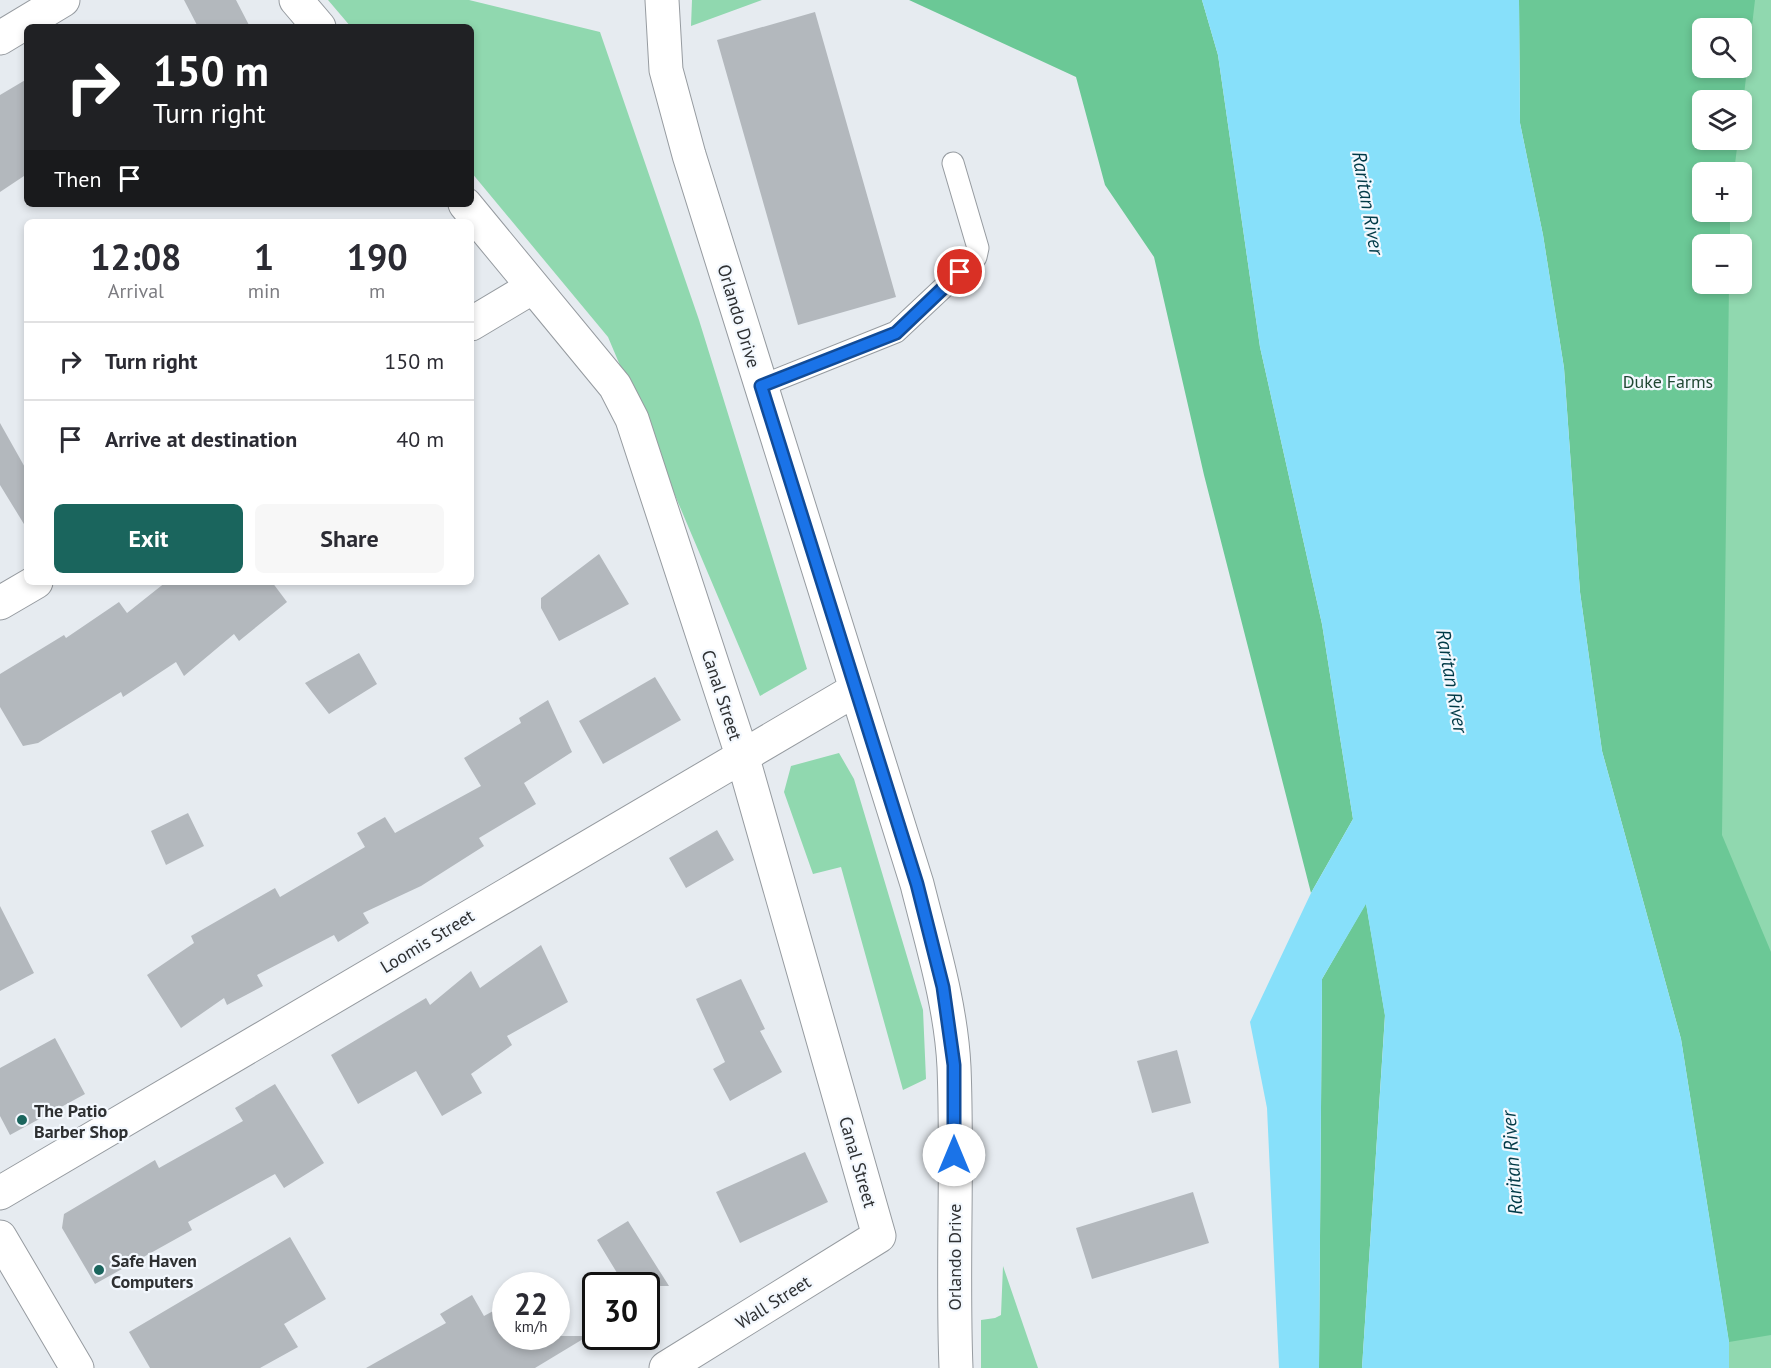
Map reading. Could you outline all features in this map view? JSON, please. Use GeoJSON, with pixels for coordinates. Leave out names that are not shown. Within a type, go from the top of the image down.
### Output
{"type":"FeatureCollection","features":[{"type":"Feature","properties":{"kind":"street"},"geometry":{"type":"LineString","coordinates":[[7,33],[63,0]]}},
{"type":"Feature","properties":{"kind":"street"},"geometry":{"type":"LineString","coordinates":[[296,0],[316,24]]}},
{"type":"Feature","properties":{"kind":"street","name":"Orlando Drive"},"geometry":{"type":"LineString","coordinates":[[662,0],[666,70],[689,155],[917,884],[943,987],[954,1065],[956,1368]]}},
{"type":"Feature","properties":{"kind":"street","name":"Canal Street"},"geometry":{"type":"LineString","coordinates":[[467,207],[615,386],[632,419],[742,755],[879,1236]]}},
{"type":"Feature","properties":{"kind":"street"},"geometry":{"type":"LineString","coordinates":[[474,322],[533,287]]}},
{"type":"Feature","properties":{"kind":"street"},"geometry":{"type":"LineString","coordinates":[[0,603],[31,585]]}},
{"type":"Feature","properties":{"kind":"street","name":"Loomis Street"},"geometry":{"type":"LineString","coordinates":[[0,1193],[855,690]]}},
{"type":"Feature","properties":{"kind":"street","name":"Wall Street"},"geometry":{"type":"LineString","coordinates":[[666,1368],[879,1236]]}},
{"type":"Feature","properties":{"kind":"street"},"geometry":{"type":"LineString","coordinates":[[0,1237],[77,1368]]}},
{"type":"Feature","properties":{"kind":"lane"},"geometry":{"type":"LineString","coordinates":[[761,386],[896,333],[976,257],[978,248],[953,163]]}},
{"type":"Feature","properties":{"kind":"green space"},"geometry":{"type":"Polygon","coordinates":[[[328,0],[469,0],[600,32],[699,320],[807,669],[760,696],[608,337],[474,176],[474,24],[348,24],[328,0]]]}},
{"type":"Feature","properties":{"kind":"green space"},"geometry":{"type":"Polygon","coordinates":[[[692,0],[762,0],[691,26],[692,0]]]}},
{"type":"Feature","properties":{"kind":"green space"},"geometry":{"type":"Polygon","coordinates":[[[909,0],[1202,0],[1218,55],[1260,347],[1322,624],[1353,819],[1311,893],[1204,475],[1154,257],[1105,185],[1076,77],[909,0]]]}},
{"type":"Feature","properties":{"kind":"green space","name":"Duke Farms"},"geometry":{"type":"Polygon","coordinates":[[[1519,0],[1771,0],[1771,1368],[1729,1368],[1729,1342],[1519,0]]]}},
{"type":"Feature","properties":{"kind":"green space","name":"Duke Farms"},"geometry":{"type":"Polygon","coordinates":[[[1519,0],[1755,0],[1752,26],[1752,18],[1692,18],[1692,78],[1746,78],[1745,90],[1692,90],[1692,150],[1737,150],[1735,162],[1692,162],[1692,222],[1730,222],[1730,234],[1692,234],[1692,294],[1729,294],[1722,835],[1771,952],[1771,1335],[1729,1342],[1681,1039],[1602,751],[1580,592],[1564,368],[1543,235],[1520,123],[1519,0]]]}},
{"type":"Feature","properties":{"kind":"green space"},"geometry":{"type":"Polygon","coordinates":[[[839,753],[854,779],[923,1010],[926,1079],[903,1090],[841,867],[813,874],[784,792],[791,766],[839,753]]]}},
{"type":"Feature","properties":{"kind":"green space"},"geometry":{"type":"Polygon","coordinates":[[[1366,903],[1385,1015],[1362,1368],[1319,1368],[1322,979],[1366,903]]]}},
{"type":"Feature","properties":{"kind":"green space"},"geometry":{"type":"Polygon","coordinates":[[[1003,1266],[1038,1368],[981,1368],[981,1320],[1001,1315],[1003,1266]]]}},
{"type":"Feature","properties":{"kind":"water","name":"Raritan River"},"geometry":{"type":"Polygon","coordinates":[[[1202,0],[1519,0],[1520,123],[1543,235],[1564,368],[1580,592],[1602,751],[1681,1039],[1729,1342],[1729,1368],[1362,1368],[1385,1016],[1366,904],[1322,979],[1319,1368],[1279,1368],[1267,1108],[1250,1022],[1311,893],[1353,819],[1322,624],[1260,347],[1218,55],[1202,0]]]}},
{"type":"Feature","properties":{"kind":"building"},"geometry":{"type":"Polygon","coordinates":[[[184,0],[236,0],[248,24],[196,24],[184,0]]]}},
{"type":"Feature","properties":{"kind":"building"},"geometry":{"type":"Polygon","coordinates":[[[815,12],[896,297],[798,325],[717,40],[815,12]]]}},
{"type":"Feature","properties":{"kind":"building"},"geometry":{"type":"Polygon","coordinates":[[[24,81],[24,176],[0,192],[0,95],[24,81]]]}},
{"type":"Feature","properties":{"kind":"building"},"geometry":{"type":"Polygon","coordinates":[[[0,423],[24,466],[24,524],[0,485],[0,423]]]}},
{"type":"Feature","properties":{"kind":"building"},"geometry":{"type":"Polygon","coordinates":[[[599,554],[629,604],[559,641],[541,608],[541,598],[599,554]]]}},
{"type":"Feature","properties":{"kind":"building"},"geometry":{"type":"Polygon","coordinates":[[[162,585],[274,585],[287,602],[239,641],[234,634],[184,676],[176,662],[123,697],[121,692],[38,743],[23,746],[0,707],[0,674],[64,635],[66,638],[119,602],[127,613],[162,585]]]}},
{"type":"Feature","properties":{"kind":"building"},"geometry":{"type":"Polygon","coordinates":[[[359,653],[377,684],[329,714],[305,683],[359,653]]]}},
{"type":"Feature","properties":{"kind":"building"},"geometry":{"type":"Polygon","coordinates":[[[655,677],[681,720],[603,764],[579,721],[655,677]]]}},
{"type":"Feature","properties":{"kind":"building"},"geometry":{"type":"Polygon","coordinates":[[[548,700],[572,752],[524,783],[536,804],[479,838],[484,846],[421,886],[363,913],[369,923],[338,942],[334,935],[257,975],[263,986],[227,1005],[224,998],[181,1028],[147,975],[194,943],[191,936],[275,888],[280,897],[365,847],[357,833],[385,817],[395,833],[481,786],[464,758],[521,723],[519,718],[548,700]]]}},
{"type":"Feature","properties":{"kind":"building"},"geometry":{"type":"Polygon","coordinates":[[[188,813],[204,846],[166,865],[151,831],[188,813]]]}},
{"type":"Feature","properties":{"kind":"building"},"geometry":{"type":"Polygon","coordinates":[[[717,830],[734,860],[686,888],[669,858],[717,830]]]}},
{"type":"Feature","properties":{"kind":"building"},"geometry":{"type":"Polygon","coordinates":[[[0,906],[34,973],[0,991],[0,906]]]}},
{"type":"Feature","properties":{"kind":"building"},"geometry":{"type":"Polygon","coordinates":[[[541,945],[568,1002],[507,1036],[512,1045],[471,1074],[482,1093],[442,1116],[416,1071],[358,1104],[331,1055],[426,998],[430,1005],[471,971],[480,988],[541,945]]]}},
{"type":"Feature","properties":{"kind":"building"},"geometry":{"type":"Polygon","coordinates":[[[741,979],[765,1029],[760,1031],[782,1072],[730,1101],[713,1069],[725,1062],[696,999],[741,979]]]}},
{"type":"Feature","properties":{"kind":"building"},"geometry":{"type":"Polygon","coordinates":[[[55,1038],[85,1094],[10,1135],[0,1116],[0,1068],[55,1038]]]}},
{"type":"Feature","properties":{"kind":"building"},"geometry":{"type":"Polygon","coordinates":[[[1177,1050],[1191,1103],[1152,1113],[1137,1061],[1177,1050]]]}},
{"type":"Feature","properties":{"kind":"building"},"geometry":{"type":"Polygon","coordinates":[[[275,1084],[324,1163],[284,1188],[275,1174],[188,1222],[192,1230],[95,1284],[62,1228],[64,1214],[155,1160],[159,1168],[243,1121],[235,1108],[275,1084]]]}},
{"type":"Feature","properties":{"kind":"building"},"geometry":{"type":"Polygon","coordinates":[[[805,1152],[828,1202],[740,1243],[716,1192],[805,1152]]]}},
{"type":"Feature","properties":{"kind":"building"},"geometry":{"type":"Polygon","coordinates":[[[1193,1192],[1209,1243],[1092,1279],[1076,1228],[1193,1192]]]}},
{"type":"Feature","properties":{"kind":"building"},"geometry":{"type":"Polygon","coordinates":[[[628,1221],[669,1286],[660,1286],[660,1272],[616,1272],[597,1240],[628,1221]]]}},
{"type":"Feature","properties":{"kind":"building"},"geometry":{"type":"Polygon","coordinates":[[[290,1237],[326,1299],[284,1324],[298,1347],[260,1368],[150,1368],[129,1332],[290,1237]]]}},
{"type":"Feature","properties":{"kind":"building"},"geometry":{"type":"Polygon","coordinates":[[[472,1295],[484,1316],[492,1312],[492,1350],[565,1350],[535,1368],[366,1368],[446,1323],[440,1314],[472,1295]]]}},
{"type":"Feature","properties":{"kind":"building"},"geometry":{"type":"Polygon","coordinates":[[[570,1336],[582,1336],[582,1340],[570,1347],[570,1336]]]}},
{"type":"Feature","properties":{"kind":"place","name":"The Patio Barber Shop"},"geometry":{"type":"Point","coordinates":[22,1120]}},
{"type":"Feature","properties":{"kind":"place","name":"Safe Haven Computers"},"geometry":{"type":"Point","coordinates":[99,1270]}},
{"type":"Feature","properties":{"kind":"route"},"geometry":{"type":"LineString","coordinates":[[954,1155],[954,1065],[943,987],[917,884],[761,386],[896,333],[960,272]]}}]}
